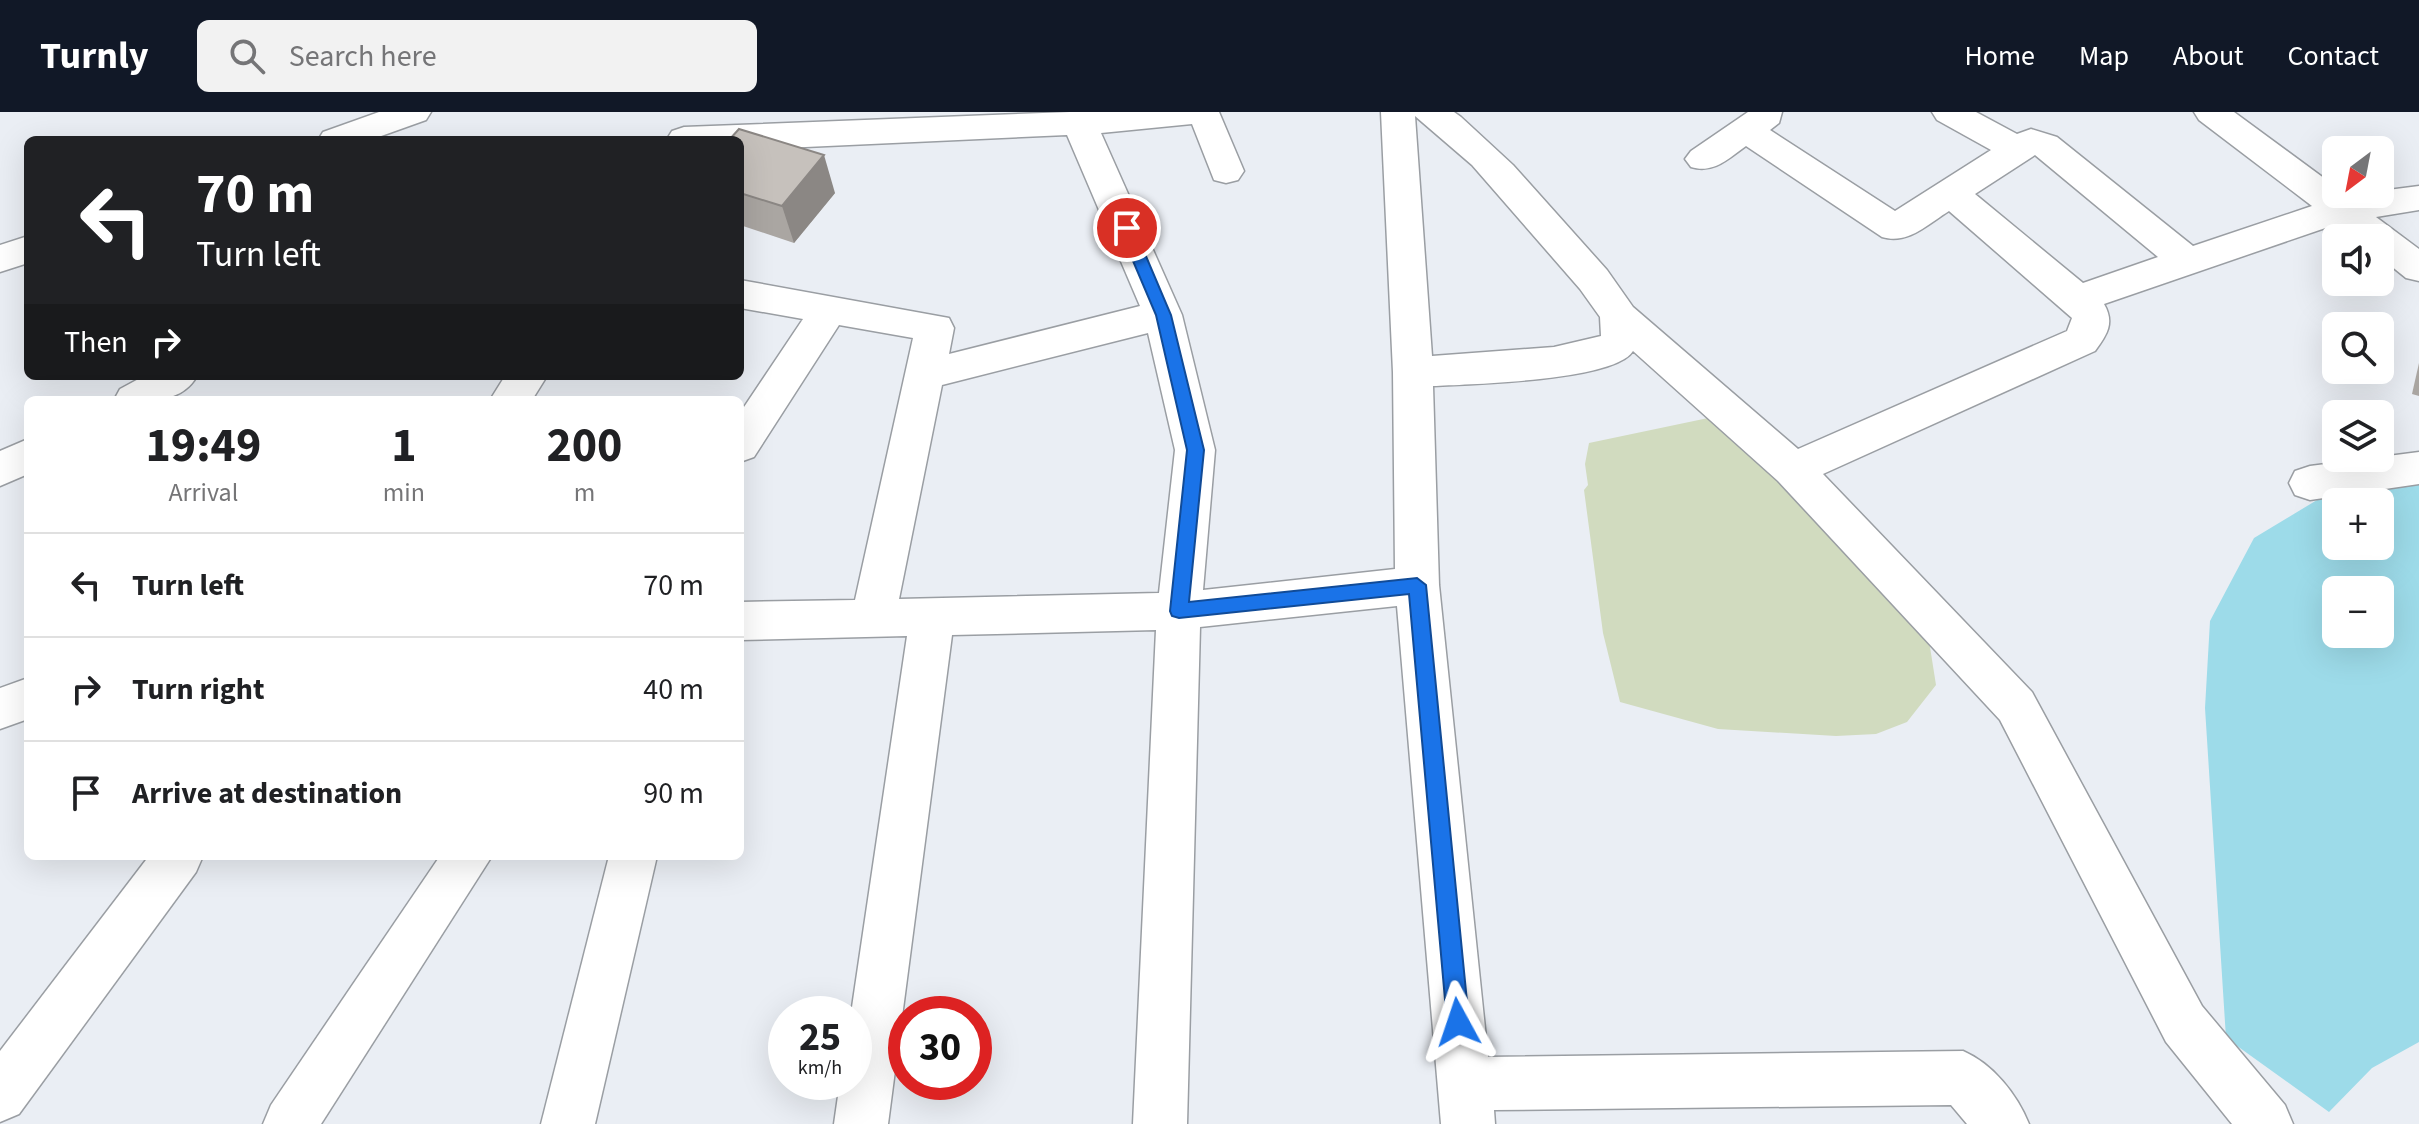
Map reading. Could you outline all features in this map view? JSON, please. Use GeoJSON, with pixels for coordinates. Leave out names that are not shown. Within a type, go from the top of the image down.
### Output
{"type":"FeatureCollection","features":[{"type":"Feature","properties":{"kind":"street"},"geometry":{"type":"LineString","coordinates":[[346,136],[414,112]]}},
{"type":"Feature","properties":{"kind":"street"},"geometry":{"type":"LineString","coordinates":[[425,112],[426,136]]}},
{"type":"Feature","properties":{"kind":"street"},"geometry":{"type":"LineString","coordinates":[[688,130],[910,124],[1080,125],[1201,112],[1210,124],[1226,171]]}},
{"type":"Feature","properties":{"kind":"street"},"geometry":{"type":"LineString","coordinates":[[1398,112],[1413,372],[1417,585],[1466,1104],[1963,1078],[2002,1124]]}},
{"type":"Feature","properties":{"kind":"street"},"geometry":{"type":"LineString","coordinates":[[1949,112],[2019,150]]}},
{"type":"Feature","properties":{"kind":"street"},"geometry":{"type":"LineString","coordinates":[[2211,112],[2362,224]]}},
{"type":"Feature","properties":{"kind":"street"},"geometry":{"type":"LineString","coordinates":[[1446,115],[1583,268],[1620,317],[1793,469],[2016,706],[2184,1024],[2266,1124]]}},
{"type":"Feature","properties":{"kind":"street"},"geometry":{"type":"LineString","coordinates":[[1703,159],[1758,121],[1895,228],[2031,141],[2045,145],[2188,262]]}},
{"type":"Feature","properties":{"kind":"street"},"geometry":{"type":"LineString","coordinates":[[1080,125],[1163,315],[1195,450],[1179,611],[1160,1124]]}},
{"type":"Feature","properties":{"kind":"street"},"geometry":{"type":"LineString","coordinates":[[1793,469],[2081,341],[2091,328],[2091,314],[2077,299],[1951,193]]}},
{"type":"Feature","properties":{"kind":"street"},"geometry":{"type":"LineString","coordinates":[[2077,299],[2342,209],[2419,198]]}},
{"type":"Feature","properties":{"kind":"street"},"geometry":{"type":"LineString","coordinates":[[2394,249],[2419,268]]}},
{"type":"Feature","properties":{"kind":"street"},"geometry":{"type":"LineString","coordinates":[[0,259],[24,250]]}},
{"type":"Feature","properties":{"kind":"street"},"geometry":{"type":"LineString","coordinates":[[744,295],[935,328],[873,618]]}},
{"type":"Feature","properties":{"kind":"street"},"geometry":{"type":"LineString","coordinates":[[744,440],[830,309]]}},
{"type":"Feature","properties":{"kind":"street"},"geometry":{"type":"LineString","coordinates":[[924,375],[1163,315]]}},
{"type":"Feature","properties":{"kind":"street"},"geometry":{"type":"LineString","coordinates":[[1413,372],[1538,364],[1607,353],[1617,345],[1622,333],[1620,317]]}},
{"type":"Feature","properties":{"kind":"street"},"geometry":{"type":"LineString","coordinates":[[141,396],[170,380]]}},
{"type":"Feature","properties":{"kind":"street"},"geometry":{"type":"LineString","coordinates":[[0,470],[24,457]]}},
{"type":"Feature","properties":{"kind":"street"},"geometry":{"type":"LineString","coordinates":[[2310,483],[2419,468]]}},
{"type":"Feature","properties":{"kind":"street"},"geometry":{"type":"LineString","coordinates":[[744,621],[1179,611],[1417,585]]}},
{"type":"Feature","properties":{"kind":"street"},"geometry":{"type":"LineString","coordinates":[[861,1124],[932,618]]}},
{"type":"Feature","properties":{"kind":"street"},"geometry":{"type":"LineString","coordinates":[[0,709],[24,700]]}},
{"type":"Feature","properties":{"kind":"street"},"geometry":{"type":"LineString","coordinates":[[0,1095],[176,860]]}},
{"type":"Feature","properties":{"kind":"street"},"geometry":{"type":"LineString","coordinates":[[290,1124],[465,860]]}},
{"type":"Feature","properties":{"kind":"street"},"geometry":{"type":"LineString","coordinates":[[568,1124],[632,860]]}},
{"type":"Feature","properties":{"kind":"green space"},"geometry":{"type":"Polygon","coordinates":[[[1732,413],[1927,628],[1936,685],[1907,722],[1876,734],[1836,736],[1718,729],[1620,702],[1603,633],[1584,490],[1588,485],[1585,464],[1589,443],[1732,413]]]}},
{"type":"Feature","properties":{"kind":"water"},"geometry":{"type":"Polygon","coordinates":[[[2385,484],[2419,485],[2419,1042],[2372,1068],[2329,1112],[2226,1038],[2205,708],[2210,621],[2254,538],[2322,497],[2322,560],[2394,560],[2394,488],[2366,488],[2385,484]]]}},
{"type":"Feature","properties":{"kind":"building"},"geometry":{"type":"Polygon","coordinates":[[[739,129],[824,155],[782,206],[744,194],[744,136],[733,136],[739,129]]]}},
{"type":"Feature","properties":{"kind":"route"},"geometry":{"type":"LineString","coordinates":[[1127,228],[1163,315],[1195,450],[1179,611],[1417,585],[1458,1022]]}}]}
